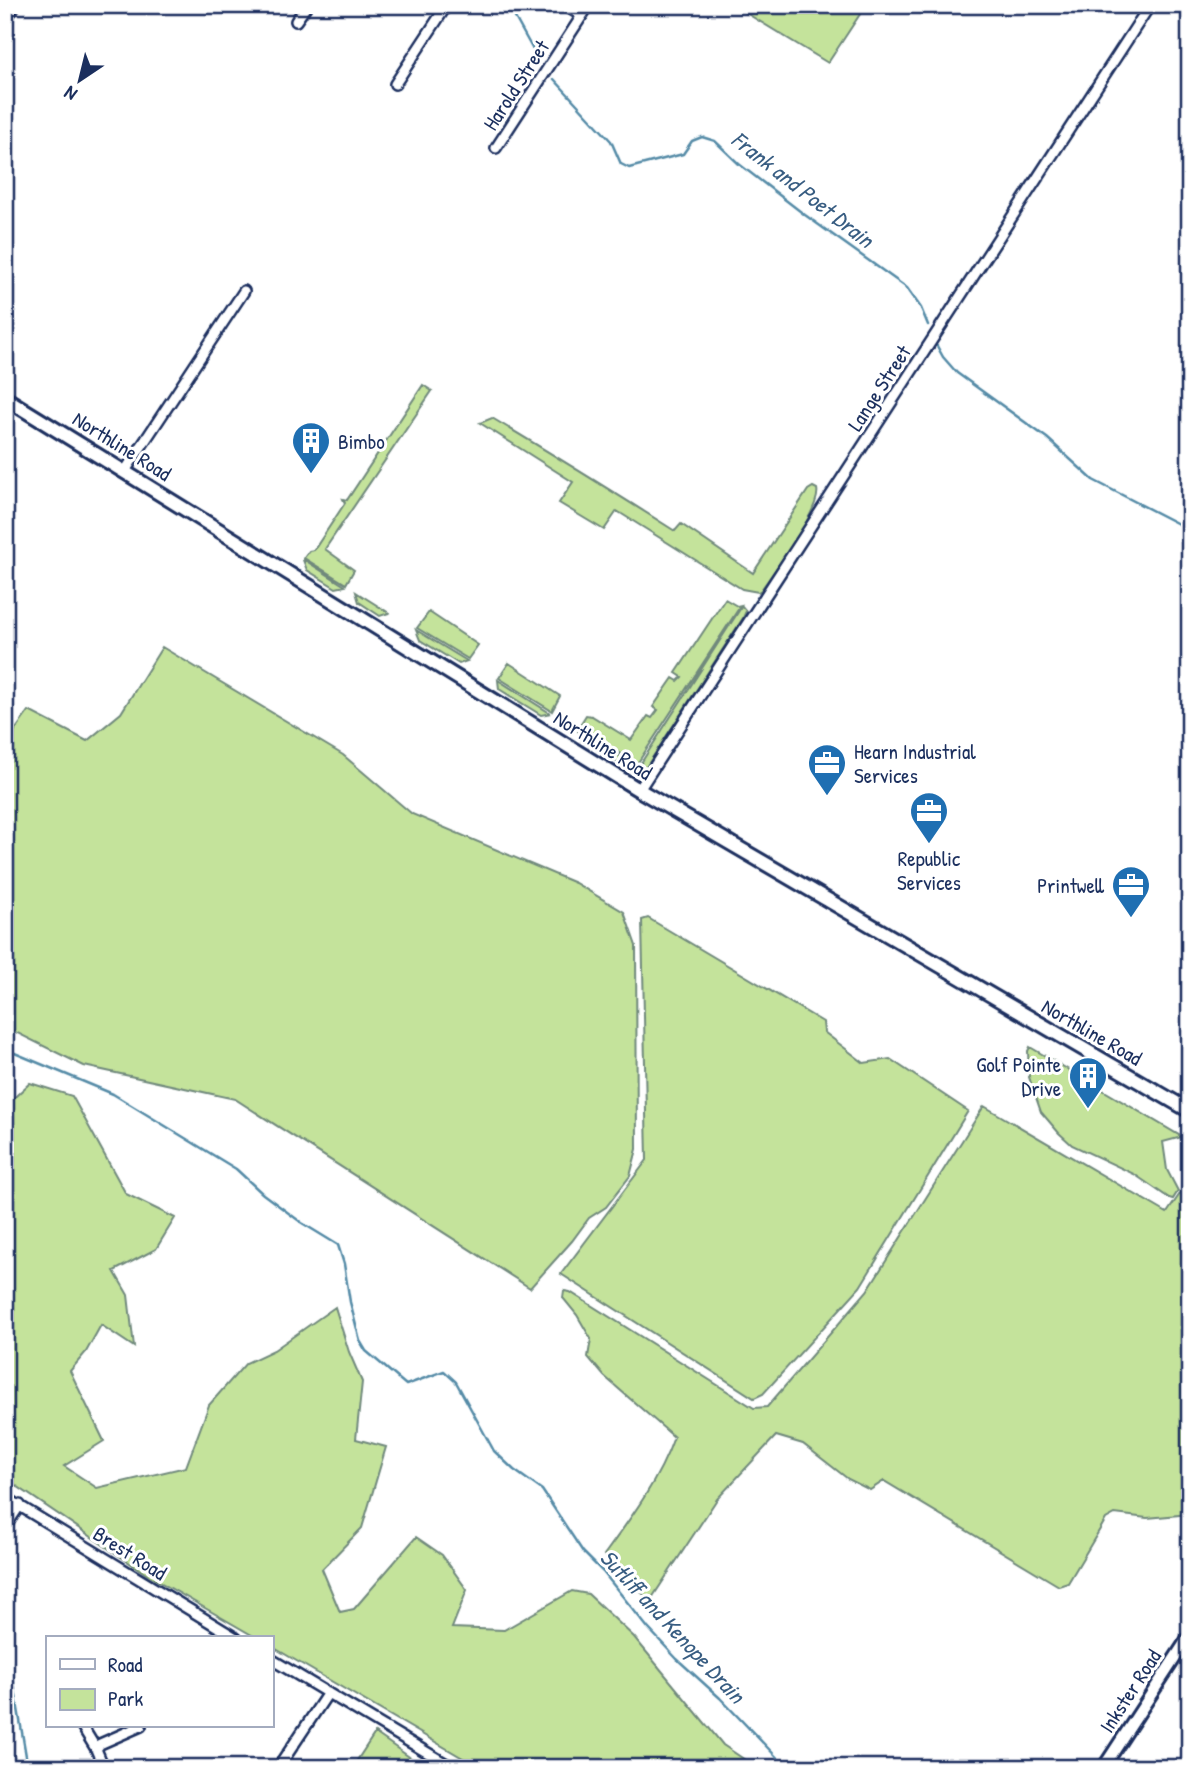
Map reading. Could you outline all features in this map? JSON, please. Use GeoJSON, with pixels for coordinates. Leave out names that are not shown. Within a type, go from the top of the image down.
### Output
{"type":"FeatureCollection","features":[{"type":"Feature","properties":{"kind":"main road","name":"Northline Road"},"geometry":{"type":"LineString","coordinates":[[5,398],[639,790],[1190,1111]]}},
{"type":"Feature","properties":{"kind":"street"},"geometry":{"type":"LineString","coordinates":[[5,19],[14,5]]}},
{"type":"Feature","properties":{"kind":"street"},"geometry":{"type":"LineString","coordinates":[[296,21],[307,5]]}},
{"type":"Feature","properties":{"kind":"street"},"geometry":{"type":"LineString","coordinates":[[395,83],[447,5]]}},
{"type":"Feature","properties":{"kind":"street"},"geometry":{"type":"LineString","coordinates":[[565,5],[582,16]]}},
{"type":"Feature","properties":{"kind":"street","name":"Harold Street"},"geometry":{"type":"LineString","coordinates":[[496,148],[589,5]]}},
{"type":"Feature","properties":{"kind":"street","name":"Lange Street"},"geometry":{"type":"LineString","coordinates":[[639,790],[1150,5]]}},
{"type":"Feature","properties":{"kind":"street"},"geometry":{"type":"LineString","coordinates":[[125,471],[244,291]]}},
{"type":"Feature","properties":{"kind":"street","name":"Brest Road"},"geometry":{"type":"LineString","coordinates":[[5,1497],[221,1634]]}},
{"type":"Feature","properties":{"kind":"street"},"geometry":{"type":"LineString","coordinates":[[5,1527],[20,1505]]}},
{"type":"Feature","properties":{"kind":"street","name":"Inkster Road"},"geometry":{"type":"LineString","coordinates":[[1102,1768],[1190,1636]]}},
{"type":"Feature","properties":{"kind":"street"},"geometry":{"type":"LineString","coordinates":[[273,1661],[453,1768]]}},
{"type":"Feature","properties":{"kind":"street"},"geometry":{"type":"LineString","coordinates":[[278,1768],[328,1693]]}},
{"type":"Feature","properties":{"kind":"street"},"geometry":{"type":"LineString","coordinates":[[83,1728],[104,1768]]}},
{"type":"Feature","properties":{"kind":"street"},"geometry":{"type":"LineString","coordinates":[[108,1728],[113,1737]]}},
{"type":"Feature","properties":{"kind":"street"},"geometry":{"type":"LineString","coordinates":[[96,1749],[113,1737],[136,1728]]}},
{"type":"Feature","properties":{"kind":"green space"},"geometry":{"type":"Polygon","coordinates":[[[733,5],[866,5],[828,63],[733,5]]]}},
{"type":"Feature","properties":{"kind":"green space"},"geometry":{"type":"Polygon","coordinates":[[[423,385],[432,391],[325,549],[354,570],[346,584],[304,558],[309,551],[314,550],[345,503],[343,499],[347,500],[423,385]]]}},
{"type":"Feature","properties":{"kind":"green space"},"geometry":{"type":"Polygon","coordinates":[[[492,418],[675,531],[681,524],[753,573],[808,490],[813,487],[817,489],[817,498],[796,540],[761,590],[758,592],[742,589],[617,511],[604,530],[559,503],[573,482],[480,423],[492,418]]]}},
{"type":"Feature","properties":{"kind":"green space"},"geometry":{"type":"Polygon","coordinates":[[[303,559],[345,586],[336,588],[307,570],[303,559]]]}},
{"type":"Feature","properties":{"kind":"green space"},"geometry":{"type":"Polygon","coordinates":[[[356,592],[389,613],[380,616],[359,602],[356,592]]]}},
{"type":"Feature","properties":{"kind":"green space"},"geometry":{"type":"Polygon","coordinates":[[[725,599],[737,606],[741,605],[637,764],[578,728],[586,715],[592,716],[631,740],[648,716],[652,718],[658,710],[653,707],[673,678],[678,681],[682,677],[676,673],[725,599]]]}},
{"type":"Feature","properties":{"kind":"green space"},"geometry":{"type":"Polygon","coordinates":[[[742,606],[746,611],[743,618],[645,769],[639,766],[742,606]]]}},
{"type":"Feature","properties":{"kind":"green space"},"geometry":{"type":"Polygon","coordinates":[[[429,612],[478,645],[468,659],[417,628],[429,612]]]}},
{"type":"Feature","properties":{"kind":"green space"},"geometry":{"type":"Polygon","coordinates":[[[416,630],[467,661],[459,664],[420,640],[416,630]]]}},
{"type":"Feature","properties":{"kind":"green space"},"geometry":{"type":"Polygon","coordinates":[[[162,647],[343,755],[412,814],[575,883],[624,912],[636,946],[637,1149],[630,1176],[606,1207],[589,1218],[530,1288],[235,1099],[84,1066],[5,1027],[5,744],[29,711],[87,741],[121,713],[162,647]]]}},
{"type":"Feature","properties":{"kind":"green space"},"geometry":{"type":"Polygon","coordinates":[[[509,663],[560,696],[552,711],[499,678],[509,663]]]}},
{"type":"Feature","properties":{"kind":"green space"},"geometry":{"type":"Polygon","coordinates":[[[498,680],[551,713],[541,715],[499,689],[498,680]]]}},
{"type":"Feature","properties":{"kind":"green space"},"geometry":{"type":"Polygon","coordinates":[[[578,730],[643,771],[632,771],[581,740],[578,730]]]}},
{"type":"Feature","properties":{"kind":"green space"},"geometry":{"type":"Polygon","coordinates":[[[648,918],[823,1022],[824,1032],[864,1063],[890,1059],[968,1111],[860,1287],[763,1394],[754,1398],[561,1274],[647,1160],[642,920],[648,918]]]}},
{"type":"Feature","properties":{"kind":"green space","name":"Golf Pointe Drive"},"geometry":{"type":"Polygon","coordinates":[[[1030,1047],[1182,1137],[1163,1142],[1167,1170],[1178,1191],[1173,1199],[1134,1174],[1072,1145],[1059,1133],[1041,1112],[1029,1077],[1030,1047]]]}},
{"type":"Feature","properties":{"kind":"green space"},"geometry":{"type":"Polygon","coordinates":[[[30,1083],[72,1096],[126,1194],[175,1218],[156,1249],[114,1271],[128,1295],[134,1347],[101,1325],[86,1352],[70,1371],[104,1441],[64,1466],[97,1488],[186,1467],[209,1405],[246,1363],[274,1350],[335,1307],[362,1382],[356,1439],[386,1447],[362,1528],[322,1569],[340,1612],[354,1609],[416,1537],[442,1555],[467,1590],[452,1628],[504,1630],[572,1591],[588,1594],[634,1637],[723,1745],[757,1768],[480,1768],[273,1647],[273,1636],[254,1636],[146,1574],[8,1480],[5,1471],[5,1353],[8,1308],[5,1297],[5,1106],[30,1083]]]}},
{"type":"Feature","properties":{"kind":"green space"},"geometry":{"type":"Polygon","coordinates":[[[984,1106],[1167,1213],[1190,1179],[1190,1514],[1147,1518],[1115,1514],[1106,1519],[1068,1583],[1059,1586],[884,1481],[870,1490],[848,1479],[803,1444],[776,1436],[717,1499],[650,1601],[604,1555],[652,1483],[674,1437],[604,1376],[588,1357],[591,1339],[563,1298],[564,1291],[570,1292],[754,1408],[767,1407],[867,1291],[984,1106]]]}},
{"type":"Feature","properties":{"kind":"green space"},"geometry":{"type":"Polygon","coordinates":[[[375,1733],[425,1768],[352,1768],[375,1733]]]}},
{"type":"Feature","properties":{"kind":"waterway","name":"Frank and Poet Drain"},"geometry":{"type":"LineString","coordinates":[[508,5],[538,59]]}},
{"type":"Feature","properties":{"kind":"waterway","name":"Frank and Poet Drain"},"geometry":{"type":"LineString","coordinates":[[554,79],[611,141],[621,164],[629,168],[683,154],[692,141],[702,137],[715,141],[739,164],[805,215],[907,288],[921,308],[928,325]]}},
{"type":"Feature","properties":{"kind":"waterway","name":"Frank and Poet Drain"},"geometry":{"type":"LineString","coordinates":[[937,346],[957,373],[1047,438],[1093,480],[1190,530]]}},
{"type":"Feature","properties":{"kind":"waterway","name":"Sutliff and Kenope Drain"},"geometry":{"type":"LineString","coordinates":[[5,1049],[113,1094],[236,1169],[263,1194],[338,1245],[360,1341],[366,1351],[406,1385],[444,1371],[456,1382],[494,1451],[514,1470],[542,1490],[583,1552],[603,1572],[648,1628],[787,1768]]}},
{"type":"Feature","properties":{"kind":"waterway"},"geometry":{"type":"LineString","coordinates":[[5,1631],[28,1768]]}},
{"type":"Feature","properties":{"kind":"place","name":"Bimbo"},"geometry":{"type":"Point","coordinates":[311,475]}},
{"type":"Feature","properties":{"kind":"place","name":"Hearn Industrial Services"},"geometry":{"type":"Point","coordinates":[827,797]}},
{"type":"Feature","properties":{"kind":"place","name":"Republic Services"},"geometry":{"type":"Point","coordinates":[929,845]}},
{"type":"Feature","properties":{"kind":"place","name":"Printwell"},"geometry":{"type":"Point","coordinates":[1131,919]}},
{"type":"Feature","properties":{"kind":"place","name":"Golf Pointe Drive"},"geometry":{"type":"Point","coordinates":[1088,1110]}}]}
